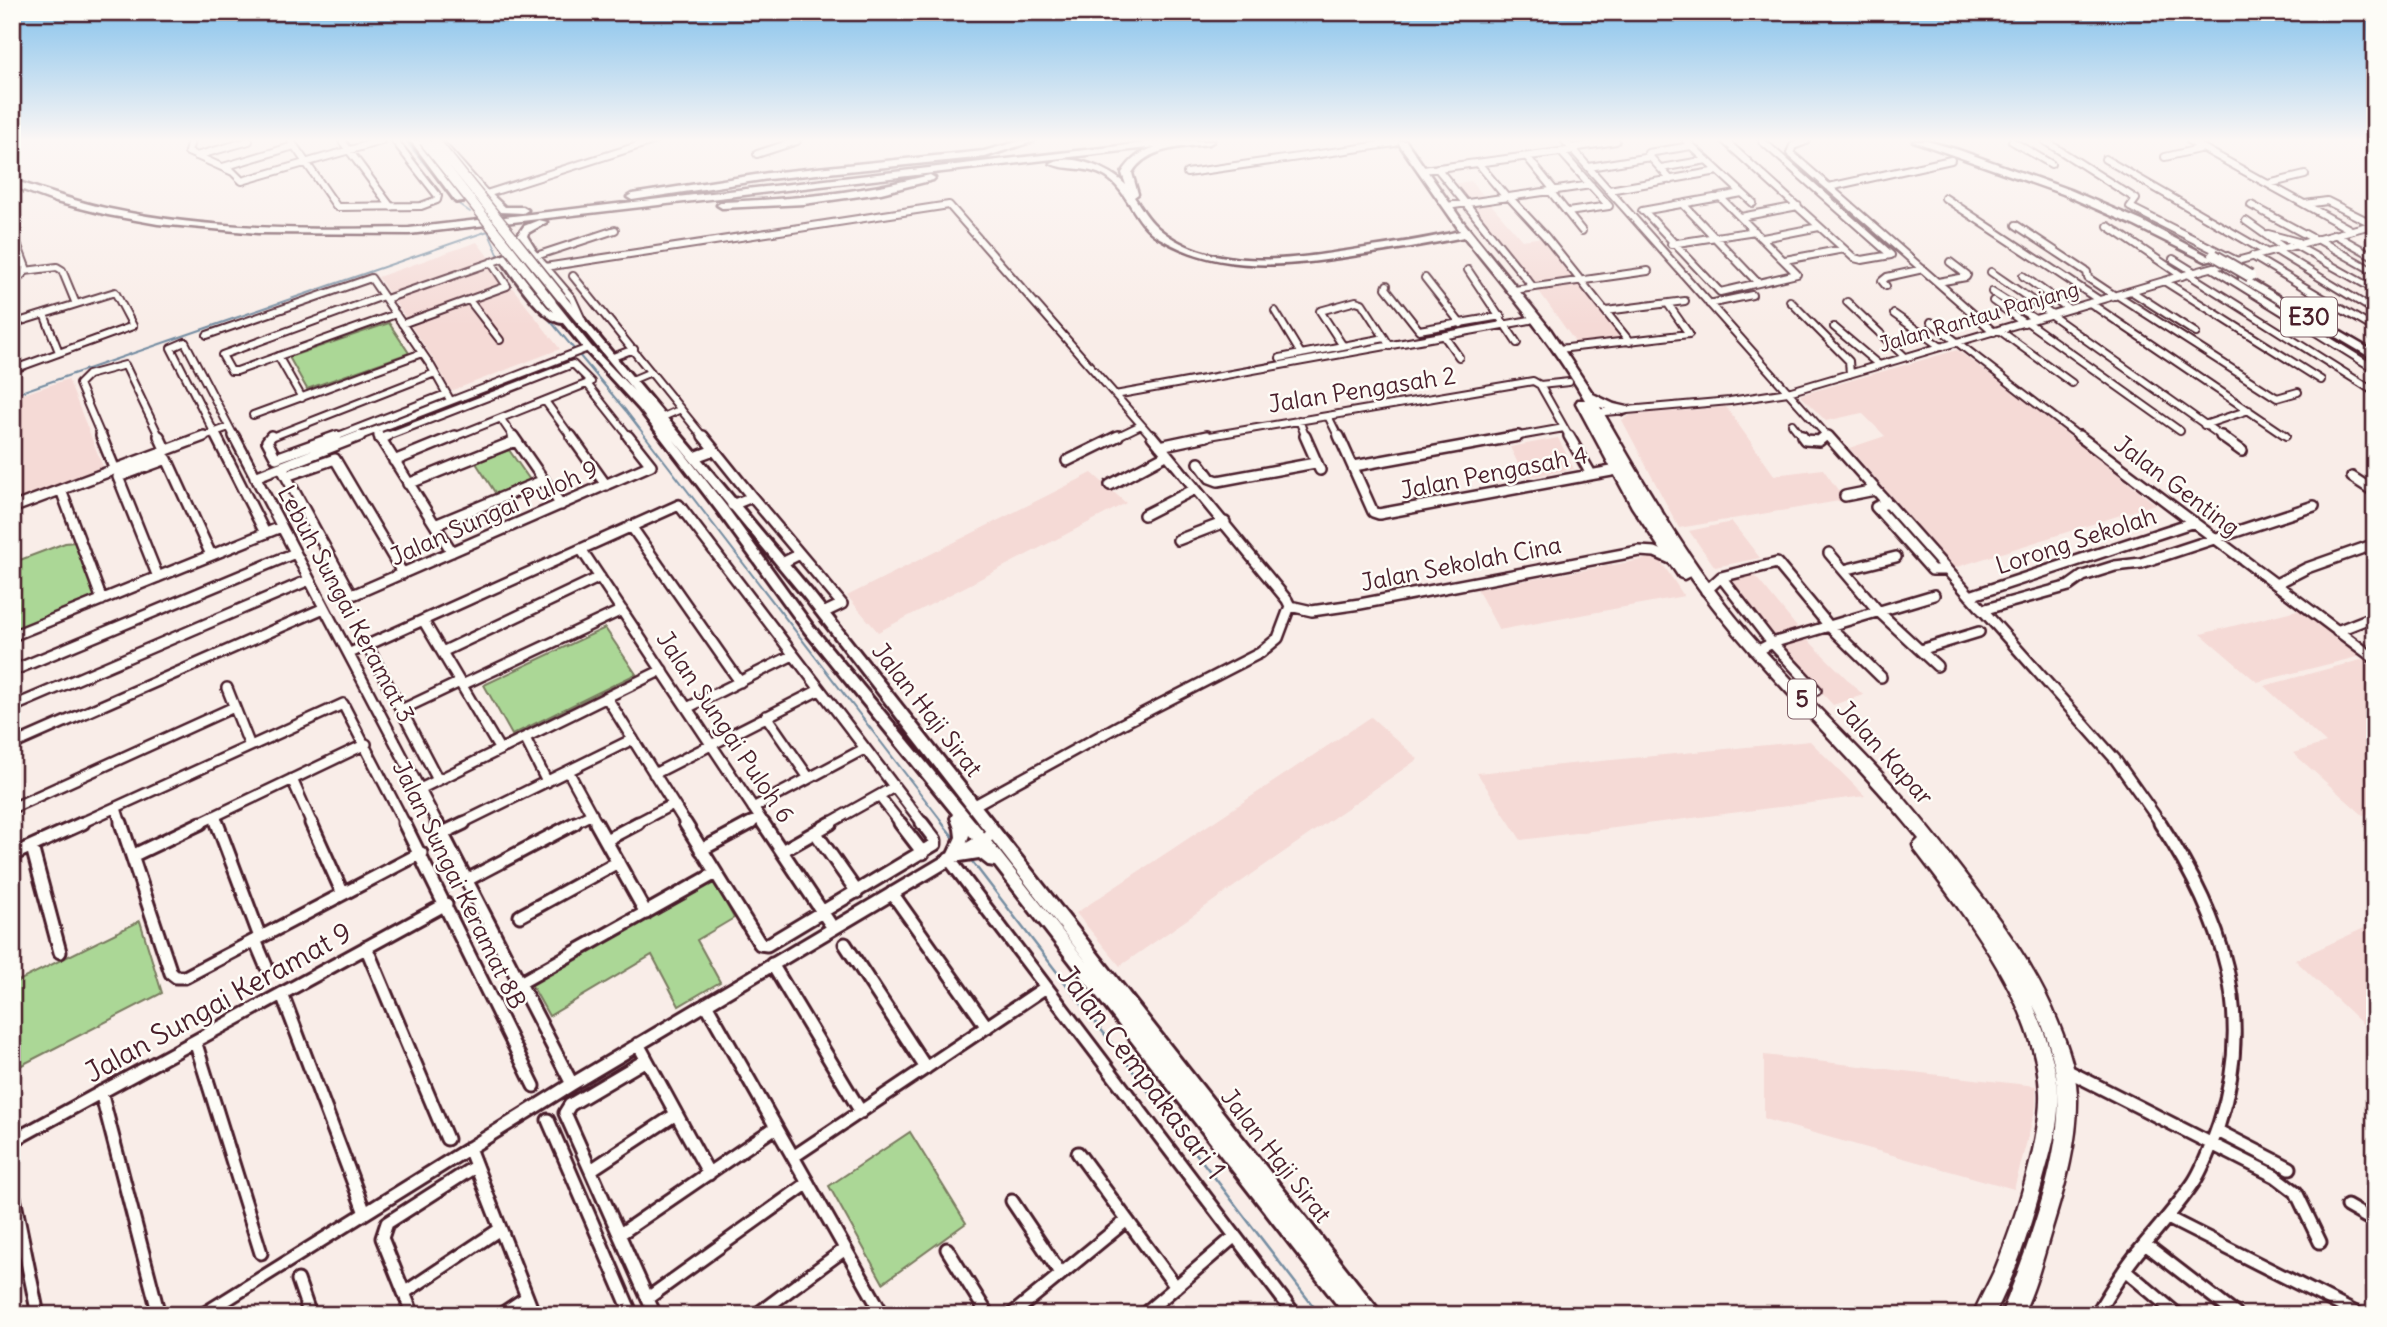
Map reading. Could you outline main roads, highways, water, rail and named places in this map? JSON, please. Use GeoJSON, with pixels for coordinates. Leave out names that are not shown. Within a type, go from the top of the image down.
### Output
{"type":"FeatureCollection","features":[{"type":"Feature","properties":{"kind":"highway"},"geometry":{"type":"LineString","coordinates":[[71,203],[174,223],[231,229],[410,231],[629,203]]}},
{"type":"Feature","properties":{"kind":"highway"},"geometry":{"type":"LineString","coordinates":[[99,203],[231,224],[388,226],[635,203]]}},
{"type":"Feature","properties":{"kind":"highway"},"geometry":{"type":"LineString","coordinates":[[495,203],[502,210],[641,209],[759,203]]}},
{"type":"Feature","properties":{"kind":"highway"},"geometry":{"type":"LineString","coordinates":[[570,210],[611,203]]}},
{"type":"Feature","properties":{"kind":"highway"},"geometry":{"type":"LineString","coordinates":[[738,204],[747,203]]}},
{"type":"Feature","properties":{"kind":"highway"},"geometry":{"type":"LineString","coordinates":[[1132,203],[1140,216],[1158,233],[1190,249],[1222,258],[1284,263],[1462,232]]}},
{"type":"Feature","properties":{"kind":"highway"},"geometry":{"type":"LineString","coordinates":[[1139,203],[1146,215],[1163,231],[1187,244],[1243,258],[1284,259],[1440,236],[1473,250]]}},
{"type":"Feature","properties":{"kind":"highway","name":"Jalan Kapar"},"geometry":{"type":"LineString","coordinates":[[1436,203],[1448,221],[1462,232],[1514,290],[1559,349],[1587,395],[1616,470],[1673,561],[1734,638],[1864,777],[1919,841],[1959,896],[2016,987],[2041,1045],[2049,1079],[2047,1124],[2025,1209],[1999,1287],[1983,1315]]}},
{"type":"Feature","properties":{"kind":"highway","name":"Jalan Kapar"},"geometry":{"type":"LineString","coordinates":[[1445,203],[1473,250],[1530,320],[1569,382],[1608,430],[1649,506],[1706,591],[1765,647],[1935,847],[1971,894],[2024,973],[2044,1011],[2065,1069],[2068,1102],[2063,1142],[2047,1207],[2019,1300],[2011,1315]]}},
{"type":"Feature","properties":{"kind":"highway","name":"E30"},"geometry":{"type":"LineString","coordinates":[[2096,203],[2246,277],[2375,350]]}},
{"type":"Feature","properties":{"kind":"highway","name":"E30"},"geometry":{"type":"LineString","coordinates":[[2109,203],[2212,261]]}},
{"type":"Feature","properties":{"kind":"highway"},"geometry":{"type":"LineString","coordinates":[[533,253],[522,236],[529,226],[536,223],[641,209]]}},
{"type":"Feature","properties":{"kind":"highway"},"geometry":{"type":"LineString","coordinates":[[1440,236],[1448,221]]}},
{"type":"Feature","properties":{"kind":"highway","name":"E30"},"geometry":{"type":"LineString","coordinates":[[2246,277],[2375,357]]}},
{"type":"Feature","properties":{"kind":"highway"},"geometry":{"type":"LineString","coordinates":[[1587,395],[1610,407],[1623,410],[1608,430]]}},
{"type":"Feature","properties":{"kind":"main road","name":"Jalan Haji Sirat"},"geometry":{"type":"LineString","coordinates":[[476,203],[556,299],[584,323],[613,357],[807,593],[973,806],[988,837],[1035,908],[1356,1315]]}},
{"type":"Feature","properties":{"kind":"main road","name":"Jalan Haji Sirat"},"geometry":{"type":"LineString","coordinates":[[483,203],[556,299],[571,329],[576,353],[648,414],[855,687],[935,784],[988,837],[1372,1315]]}},
{"type":"Feature","properties":{"kind":"main road"},"geometry":{"type":"LineString","coordinates":[[498,260],[547,312],[571,329]]}},
{"type":"Feature","properties":{"kind":"main road"},"geometry":{"type":"LineString","coordinates":[[795,611],[811,625],[820,627],[822,624],[807,593]]}},
{"type":"Feature","properties":{"kind":"main road"},"geometry":{"type":"LineString","coordinates":[[855,687],[840,657],[848,654],[872,676]]}},
{"type":"Feature","properties":{"kind":"main road"},"geometry":{"type":"LineString","coordinates":[[935,784],[964,829],[964,839],[952,858],[973,852],[988,856],[1035,908]]}},
{"type":"Feature","properties":{"kind":"waterway"},"geometry":{"type":"LineString","coordinates":[[457,203],[470,212]]}},
{"type":"Feature","properties":{"kind":"waterway"},"geometry":{"type":"LineString","coordinates":[[12,395],[488,231],[499,256]]}},
{"type":"Feature","properties":{"kind":"waterway"},"geometry":{"type":"LineString","coordinates":[[501,262],[626,411],[944,824]]}},
{"type":"Feature","properties":{"kind":"waterway"},"geometry":{"type":"LineString","coordinates":[[942,823],[954,838]]}},
{"type":"Feature","properties":{"kind":"waterway"},"geometry":{"type":"LineString","coordinates":[[971,860],[1320,1315]]}}]}
